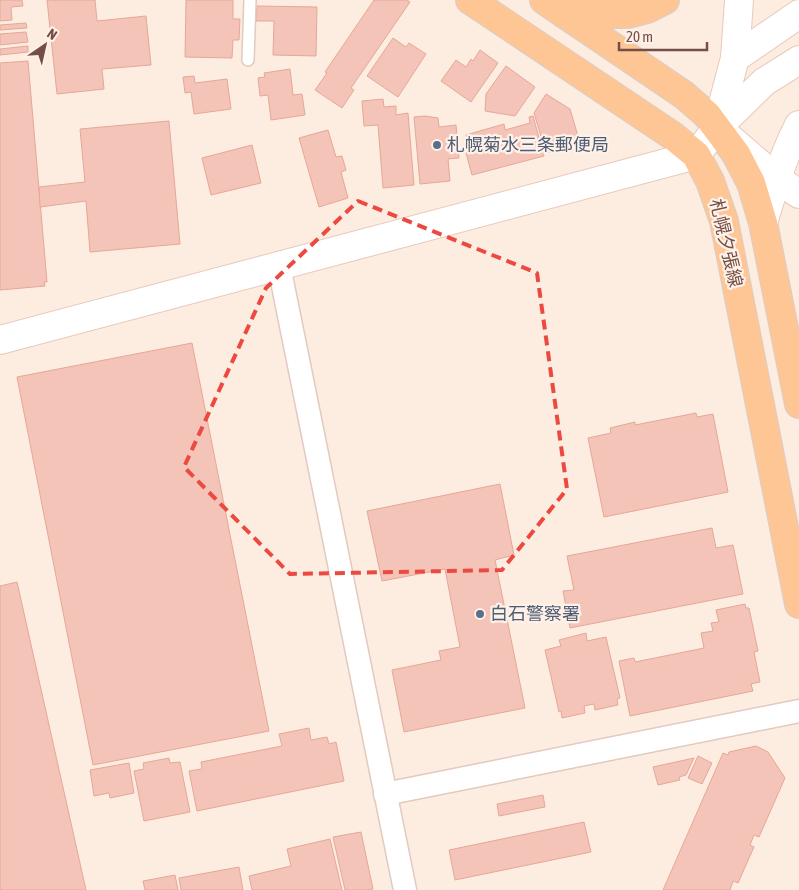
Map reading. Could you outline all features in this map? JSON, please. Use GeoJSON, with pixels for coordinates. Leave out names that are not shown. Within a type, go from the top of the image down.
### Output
{"type":"FeatureCollection","features":[{"type":"Feature","properties":{"kind":"main road","name":"札幌夕張線"},"geometry":{"type":"LineString","coordinates":[[470,0],[673,136],[696,155],[710,180],[724,222],[799,604]]}},
{"type":"Feature","properties":{"kind":"main road"},"geometry":{"type":"LineString","coordinates":[[554,7],[628,14],[647,9],[665,0]]}},
{"type":"Feature","properties":{"kind":"main road"},"geometry":{"type":"LineString","coordinates":[[554,7],[684,95],[707,115],[736,154],[751,183],[763,223],[799,404]]}},
{"type":"Feature","properties":{"kind":"street"},"geometry":{"type":"LineString","coordinates":[[717,128],[735,58],[739,0]]}},
{"type":"Feature","properties":{"kind":"street"},"geometry":{"type":"LineString","coordinates":[[735,58],[799,14]]}},
{"type":"Feature","properties":{"kind":"street"},"geometry":{"type":"LineString","coordinates":[[0,340],[696,155],[717,128],[764,82],[799,60]]}},
{"type":"Feature","properties":{"kind":"street"},"geometry":{"type":"LineString","coordinates":[[763,223],[788,186],[794,136],[799,125]]}},
{"type":"Feature","properties":{"kind":"street"},"geometry":{"type":"LineString","coordinates":[[717,128],[788,186]]}},
{"type":"Feature","properties":{"kind":"street"},"geometry":{"type":"LineString","coordinates":[[279,266],[405,890]]}},
{"type":"Feature","properties":{"kind":"street"},"geometry":{"type":"LineString","coordinates":[[385,794],[799,711]]}},
{"type":"Feature","properties":{"kind":"lane"},"geometry":{"type":"LineString","coordinates":[[248,60],[250,0]]}},
{"type":"Feature","properties":{"kind":"highlighted area"},"geometry":{"type":"Polygon","coordinates":[[[358,201],[537,273],[567,489],[502,570],[290,574],[184,467],[266,288],[358,201]]]}},
{"type":"Feature","properties":{"kind":"building"},"geometry":{"type":"Polygon","coordinates":[[[0,0],[22,0],[23,6],[11,7],[12,20],[0,21],[0,0]]]}},
{"type":"Feature","properties":{"kind":"building"},"geometry":{"type":"Polygon","coordinates":[[[47,0],[95,0],[97,21],[146,16],[151,65],[102,69],[104,89],[57,94],[47,0]]]}},
{"type":"Feature","properties":{"kind":"building"},"geometry":{"type":"Polygon","coordinates":[[[186,0],[233,0],[233,19],[240,19],[239,40],[233,40],[232,58],[185,57],[186,0]]]}},
{"type":"Feature","properties":{"kind":"building"},"geometry":{"type":"Polygon","coordinates":[[[374,0],[407,0],[410,2],[351,88],[354,90],[342,108],[315,90],[327,73],[325,72],[374,0]]]}},
{"type":"Feature","properties":{"kind":"building"},"geometry":{"type":"Polygon","coordinates":[[[257,6],[317,7],[316,56],[273,55],[274,21],[256,21],[257,6]]]}},
{"type":"Feature","properties":{"kind":"building"},"geometry":{"type":"Polygon","coordinates":[[[26,23],[27,28],[0,30],[0,25],[26,23]]]}},
{"type":"Feature","properties":{"kind":"building"},"geometry":{"type":"Polygon","coordinates":[[[26,32],[28,42],[0,45],[0,34],[26,32]]]}},
{"type":"Feature","properties":{"kind":"building"},"geometry":{"type":"Polygon","coordinates":[[[393,38],[406,47],[409,43],[426,54],[398,97],[367,76],[393,38]]]}},
{"type":"Feature","properties":{"kind":"building"},"geometry":{"type":"Polygon","coordinates":[[[28,46],[28,52],[0,55],[0,49],[28,46]]]}},
{"type":"Feature","properties":{"kind":"building"},"geometry":{"type":"Polygon","coordinates":[[[480,50],[498,63],[471,102],[441,81],[456,60],[466,67],[471,59],[473,61],[480,50]]]}},
{"type":"Feature","properties":{"kind":"building"},"geometry":{"type":"Polygon","coordinates":[[[28,61],[47,282],[44,282],[45,286],[0,290],[0,63],[28,61]]]}},
{"type":"Feature","properties":{"kind":"building"},"geometry":{"type":"Polygon","coordinates":[[[506,66],[535,87],[515,116],[485,111],[486,94],[506,66]]]}},
{"type":"Feature","properties":{"kind":"building"},"geometry":{"type":"Polygon","coordinates":[[[290,69],[293,95],[302,94],[305,115],[271,120],[268,95],[260,96],[258,78],[265,77],[264,73],[290,69]]]}},
{"type":"Feature","properties":{"kind":"building"},"geometry":{"type":"Polygon","coordinates":[[[194,76],[195,83],[227,79],[231,109],[194,114],[191,92],[185,93],[183,77],[194,76]]]}},
{"type":"Feature","properties":{"kind":"building"},"geometry":{"type":"Polygon","coordinates":[[[546,94],[570,109],[580,143],[546,153],[534,113],[546,94]]]}},
{"type":"Feature","properties":{"kind":"building"},"geometry":{"type":"Polygon","coordinates":[[[383,99],[384,107],[396,106],[396,115],[408,113],[414,185],[383,188],[378,125],[364,126],[362,101],[383,99]]]}},
{"type":"Feature","properties":{"kind":"building"},"geometry":{"type":"Polygon","coordinates":[[[533,116],[544,156],[472,175],[466,153],[470,152],[466,135],[504,124],[505,130],[530,123],[529,117],[533,116]]]}},
{"type":"Feature","properties":{"kind":"building"},"geometry":{"type":"Polygon","coordinates":[[[414,117],[438,118],[439,127],[456,125],[459,158],[448,159],[450,181],[420,184],[414,117]]]}},
{"type":"Feature","properties":{"kind":"building"},"geometry":{"type":"Polygon","coordinates":[[[169,121],[180,244],[90,252],[86,201],[40,207],[39,187],[85,182],[80,129],[169,121]]]}},
{"type":"Feature","properties":{"kind":"building"},"geometry":{"type":"Polygon","coordinates":[[[328,130],[336,157],[342,156],[346,170],[341,172],[348,198],[319,207],[299,138],[328,130]]]}},
{"type":"Feature","properties":{"kind":"building"},"geometry":{"type":"Polygon","coordinates":[[[252,145],[261,183],[211,195],[202,158],[252,145]]]}},
{"type":"Feature","properties":{"kind":"building"},"geometry":{"type":"Polygon","coordinates":[[[192,343],[269,731],[93,765],[17,377],[192,343]]]}},
{"type":"Feature","properties":{"kind":"building"},"geometry":{"type":"Polygon","coordinates":[[[696,413],[697,417],[713,414],[728,492],[604,517],[588,438],[611,433],[610,428],[635,422],[635,425],[696,413]]]}},
{"type":"Feature","properties":{"kind":"building","name":"白石警察署"},"geometry":{"type":"Polygon","coordinates":[[[500,484],[514,555],[495,560],[525,708],[404,732],[392,670],[441,660],[439,651],[460,647],[445,569],[382,581],[367,511],[500,484]]]}},
{"type":"Feature","properties":{"kind":"building"},"geometry":{"type":"Polygon","coordinates":[[[712,528],[716,548],[733,545],[743,594],[570,628],[563,591],[574,590],[567,556],[712,528]]]}},
{"type":"Feature","properties":{"kind":"building"},"geometry":{"type":"Polygon","coordinates":[[[17,582],[86,890],[0,890],[0,586],[17,582]]]}},
{"type":"Feature","properties":{"kind":"building"},"geometry":{"type":"Polygon","coordinates":[[[745,604],[746,608],[749,608],[758,651],[754,652],[760,682],[751,684],[753,691],[630,716],[619,661],[634,658],[635,662],[704,648],[701,633],[713,631],[711,623],[719,622],[716,610],[745,604]]]}},
{"type":"Feature","properties":{"kind":"building"},"geometry":{"type":"Polygon","coordinates":[[[586,633],[587,641],[606,637],[620,698],[617,699],[618,705],[595,710],[594,704],[584,706],[585,713],[562,718],[545,650],[561,646],[559,640],[586,633]]]}},
{"type":"Feature","properties":{"kind":"building"},"geometry":{"type":"Polygon","coordinates":[[[309,728],[311,740],[327,737],[329,744],[336,742],[344,781],[197,811],[189,771],[202,769],[201,762],[282,746],[279,734],[309,728]]]}},
{"type":"Feature","properties":{"kind":"building"},"geometry":{"type":"Polygon","coordinates":[[[756,746],[768,752],[785,778],[759,837],[754,835],[750,845],[754,847],[738,883],[733,881],[730,890],[663,890],[723,753],[728,755],[729,752],[756,746]]]}},
{"type":"Feature","properties":{"kind":"building"},"geometry":{"type":"Polygon","coordinates":[[[698,756],[712,763],[702,784],[688,778],[698,756]]]}},
{"type":"Feature","properties":{"kind":"building"},"geometry":{"type":"Polygon","coordinates":[[[169,758],[170,763],[180,762],[190,812],[144,821],[134,771],[144,769],[143,763],[169,758]]]}},
{"type":"Feature","properties":{"kind":"building"},"geometry":{"type":"Polygon","coordinates":[[[694,758],[686,775],[679,777],[680,780],[658,785],[653,767],[694,758]]]}},
{"type":"Feature","properties":{"kind":"building"},"geometry":{"type":"Polygon","coordinates":[[[129,763],[134,793],[110,798],[109,793],[94,796],[90,770],[129,763]]]}},
{"type":"Feature","properties":{"kind":"building"},"geometry":{"type":"Polygon","coordinates":[[[543,795],[545,807],[499,816],[497,804],[543,795]]]}},
{"type":"Feature","properties":{"kind":"building"},"geometry":{"type":"Polygon","coordinates":[[[584,822],[591,852],[455,880],[449,850],[584,822]]]}},
{"type":"Feature","properties":{"kind":"building"},"geometry":{"type":"Polygon","coordinates":[[[361,832],[373,889],[345,890],[333,837],[361,832]]]}},
{"type":"Feature","properties":{"kind":"building"},"geometry":{"type":"Polygon","coordinates":[[[330,839],[342,890],[252,890],[249,876],[291,866],[287,849],[330,839]]]}},
{"type":"Feature","properties":{"kind":"building"},"geometry":{"type":"Polygon","coordinates":[[[239,867],[243,890],[181,890],[179,878],[239,867]]]}},
{"type":"Feature","properties":{"kind":"building"},"geometry":{"type":"Polygon","coordinates":[[[175,875],[178,890],[145,890],[143,881],[175,875]]]}},
{"type":"Feature","properties":{"kind":"place","name":"札幌菊水三条郵便局"},"geometry":{"type":"Point","coordinates":[437,145]}},
{"type":"Feature","properties":{"kind":"place","name":"白石警察署"},"geometry":{"type":"Point","coordinates":[480,614]}}]}
